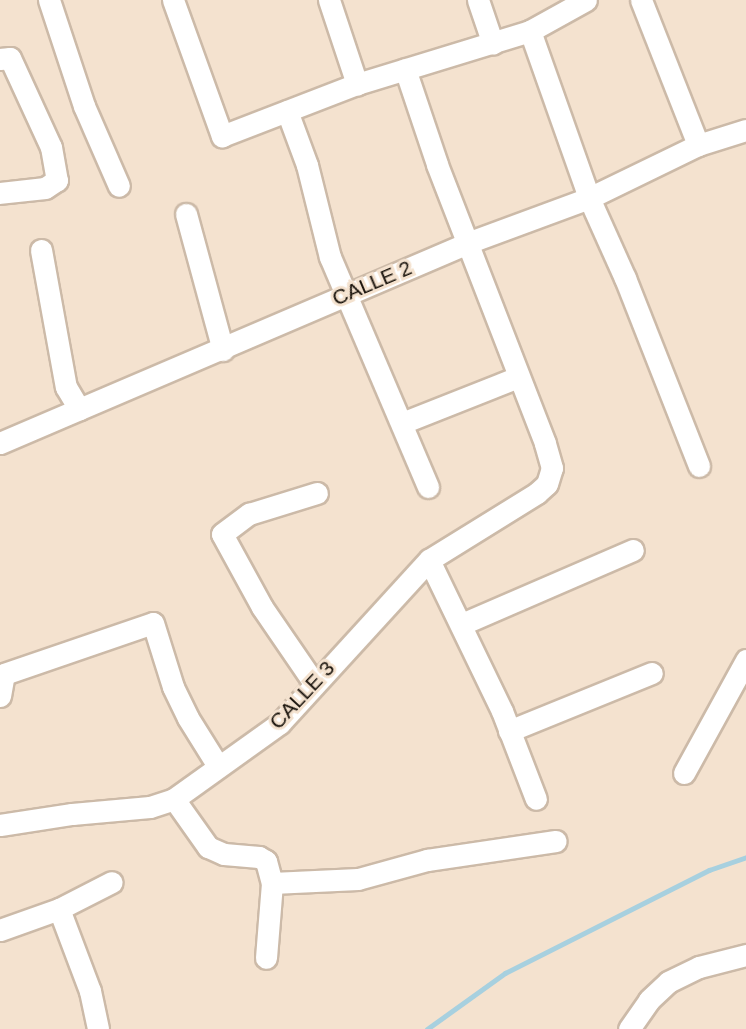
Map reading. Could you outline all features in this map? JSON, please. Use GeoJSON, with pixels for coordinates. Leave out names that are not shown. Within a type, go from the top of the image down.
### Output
{"type":"FeatureCollection","features":[{"type":"Feature","properties":{"kind":"street"},"geometry":{"type":"LineString","coordinates":[[50,0],[84,106],[119,186]]}},
{"type":"Feature","properties":{"kind":"street"},"geometry":{"type":"LineString","coordinates":[[173,0],[222,136],[357,84],[530,31],[586,0]]}},
{"type":"Feature","properties":{"kind":"street"},"geometry":{"type":"LineString","coordinates":[[329,0],[357,84]]}},
{"type":"Feature","properties":{"kind":"street"},"geometry":{"type":"LineString","coordinates":[[478,0],[493,44]]}},
{"type":"Feature","properties":{"kind":"street"},"geometry":{"type":"LineString","coordinates":[[641,0],[698,145]]}},
{"type":"Feature","properties":{"kind":"street"},"geometry":{"type":"LineString","coordinates":[[530,31],[589,198],[625,278],[699,466]]}},
{"type":"Feature","properties":{"kind":"street"},"geometry":{"type":"LineString","coordinates":[[0,59],[10,58],[51,148],[57,180],[45,188],[0,193]]}},
{"type":"Feature","properties":{"kind":"street"},"geometry":{"type":"LineString","coordinates":[[402,423],[519,377],[470,242],[437,164],[405,69]]}},
{"type":"Feature","properties":{"kind":"street"},"geometry":{"type":"LineString","coordinates":[[288,111],[306,165],[330,257],[428,487]]}},
{"type":"Feature","properties":{"kind":"street","name":"CALLE 2"},"geometry":{"type":"LineString","coordinates":[[0,443],[223,350],[344,294],[470,242],[589,198],[698,145],[746,130]]}},
{"type":"Feature","properties":{"kind":"street"},"geometry":{"type":"LineString","coordinates":[[186,214],[223,350]]}},
{"type":"Feature","properties":{"kind":"street"},"geometry":{"type":"LineString","coordinates":[[41,250],[66,387],[79,409]]}},
{"type":"Feature","properties":{"kind":"street","name":"CALLE 3"},"geometry":{"type":"LineString","coordinates":[[0,825],[72,814],[150,807],[174,799],[280,723],[429,560],[537,493],[547,484],[552,468],[519,377]]}},
{"type":"Feature","properties":{"kind":"street"},"geometry":{"type":"LineString","coordinates":[[314,683],[262,607],[222,534],[249,514],[317,493]]}},
{"type":"Feature","properties":{"kind":"street"},"geometry":{"type":"LineString","coordinates":[[463,624],[633,550]]}},
{"type":"Feature","properties":{"kind":"street"},"geometry":{"type":"LineString","coordinates":[[429,560],[463,624],[536,799]]}},
{"type":"Feature","properties":{"kind":"street"},"geometry":{"type":"LineString","coordinates":[[0,696],[4,674],[153,622],[173,687],[188,718],[218,766]]}},
{"type":"Feature","properties":{"kind":"street"},"geometry":{"type":"LineString","coordinates":[[684,773],[746,660]]}},
{"type":"Feature","properties":{"kind":"street"},"geometry":{"type":"LineString","coordinates":[[509,731],[652,673]]}},
{"type":"Feature","properties":{"kind":"street"},"geometry":{"type":"LineString","coordinates":[[174,799],[208,847],[224,854],[259,857],[266,861],[272,883],[266,958]]}},
{"type":"Feature","properties":{"kind":"street"},"geometry":{"type":"LineString","coordinates":[[272,883],[358,878],[427,860],[556,841]]}},
{"type":"Feature","properties":{"kind":"street"},"geometry":{"type":"LineString","coordinates":[[0,930],[59,909],[112,882]]}},
{"type":"Feature","properties":{"kind":"street"},"geometry":{"type":"LineString","coordinates":[[59,909],[90,990],[98,1029]]}},
{"type":"Feature","properties":{"kind":"street"},"geometry":{"type":"LineString","coordinates":[[629,1029],[649,1000],[668,982],[699,967],[746,955]]}},
{"type":"Feature","properties":{"kind":"waterway"},"geometry":{"type":"LineString","coordinates":[[427,1029],[505,973],[709,870],[746,857]]}}]}
